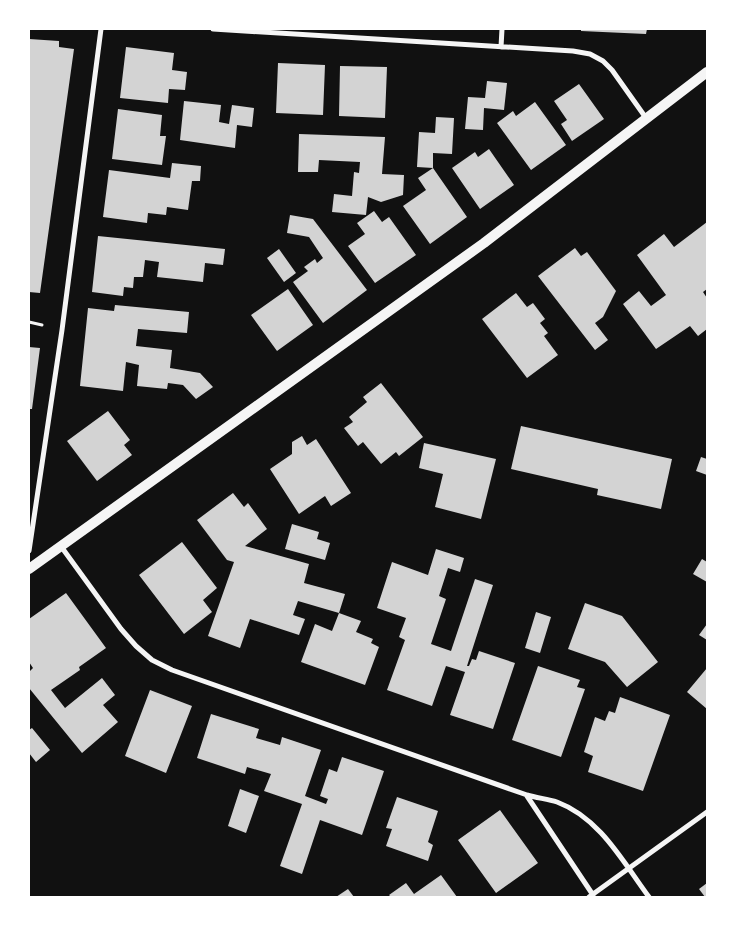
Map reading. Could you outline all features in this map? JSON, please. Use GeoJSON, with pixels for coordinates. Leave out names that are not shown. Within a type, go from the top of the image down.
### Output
{"type":"FeatureCollection","features":[{"type":"Feature","properties":{"kind":"main road"},"geometry":{"type":"LineString","coordinates":[[29,568],[484,243],[707,72]]}},
{"type":"Feature","properties":{"kind":"street"},"geometry":{"type":"LineString","coordinates":[[29,552],[62,330],[101,29]]}},
{"type":"Feature","properties":{"kind":"street"},"geometry":{"type":"LineString","coordinates":[[213,29],[573,51],[590,54],[603,61],[612,70],[646,119]]}},
{"type":"Feature","properties":{"kind":"street"},"geometry":{"type":"LineString","coordinates":[[501,47],[502,29]]}},
{"type":"Feature","properties":{"kind":"street"},"geometry":{"type":"LineString","coordinates":[[60,545],[121,629],[152,660],[172,670],[527,796],[557,802],[580,814],[605,836],[649,897]]}},
{"type":"Feature","properties":{"kind":"street"},"geometry":{"type":"LineString","coordinates":[[527,796],[591,896],[707,812]]}},
{"type":"Feature","properties":{"kind":"building"},"geometry":{"type":"Polygon","coordinates":[[[581,29],[647,29],[646,34],[581,31],[581,29]]]}},
{"type":"Feature","properties":{"kind":"building"},"geometry":{"type":"Polygon","coordinates":[[[29,39],[59,41],[59,47],[74,49],[40,293],[29,292],[29,39]]]}},
{"type":"Feature","properties":{"kind":"building"},"geometry":{"type":"Polygon","coordinates":[[[126,47],[174,53],[172,70],[187,72],[185,90],[169,89],[168,103],[120,98],[126,47]]]}},
{"type":"Feature","properties":{"kind":"building"},"geometry":{"type":"Polygon","coordinates":[[[278,63],[325,65],[323,115],[276,113],[278,63]]]}},
{"type":"Feature","properties":{"kind":"building"},"geometry":{"type":"Polygon","coordinates":[[[340,66],[387,67],[385,118],[339,116],[340,66]]]}},
{"type":"Feature","properties":{"kind":"building"},"geometry":{"type":"Polygon","coordinates":[[[487,81],[507,83],[504,110],[484,108],[483,130],[465,129],[468,97],[485,98],[487,81]]]}},
{"type":"Feature","properties":{"kind":"building"},"geometry":{"type":"Polygon","coordinates":[[[579,84],[604,119],[572,141],[561,124],[567,120],[554,101],[579,84]]]}},
{"type":"Feature","properties":{"kind":"building"},"geometry":{"type":"Polygon","coordinates":[[[184,101],[221,105],[219,122],[229,124],[232,105],[254,108],[252,127],[237,125],[235,148],[180,140],[184,101]]]}},
{"type":"Feature","properties":{"kind":"building"},"geometry":{"type":"Polygon","coordinates":[[[535,102],[566,145],[531,170],[497,123],[513,111],[516,116],[535,102]]]}},
{"type":"Feature","properties":{"kind":"building"},"geometry":{"type":"Polygon","coordinates":[[[118,109],[162,115],[160,136],[166,136],[162,165],[112,159],[118,109]]]}},
{"type":"Feature","properties":{"kind":"building"},"geometry":{"type":"Polygon","coordinates":[[[436,117],[454,118],[452,154],[433,153],[433,168],[417,167],[419,132],[435,133],[436,117]]]}},
{"type":"Feature","properties":{"kind":"building"},"geometry":{"type":"Polygon","coordinates":[[[299,134],[385,137],[382,174],[404,175],[403,195],[381,202],[368,197],[366,215],[332,212],[334,194],[352,196],[354,172],[359,173],[360,162],[319,160],[318,172],[298,172],[299,134]]]}},
{"type":"Feature","properties":{"kind":"building"},"geometry":{"type":"Polygon","coordinates":[[[489,149],[514,185],[480,209],[452,168],[475,152],[478,157],[489,149]]]}},
{"type":"Feature","properties":{"kind":"building"},"geometry":{"type":"Polygon","coordinates":[[[172,163],[201,166],[200,181],[192,181],[188,210],[167,207],[166,215],[148,213],[147,223],[103,217],[109,170],[170,178],[172,163]]]}},
{"type":"Feature","properties":{"kind":"building"},"geometry":{"type":"Polygon","coordinates":[[[433,168],[467,217],[430,244],[403,206],[426,190],[418,178],[433,168]]]}},
{"type":"Feature","properties":{"kind":"building"},"geometry":{"type":"Polygon","coordinates":[[[374,211],[382,222],[389,217],[416,255],[375,283],[348,246],[365,234],[357,223],[374,211]]]}},
{"type":"Feature","properties":{"kind":"building"},"geometry":{"type":"Polygon","coordinates":[[[290,215],[313,219],[367,290],[323,323],[293,282],[308,271],[304,267],[315,259],[317,263],[323,258],[309,237],[287,233],[290,215]]]}},
{"type":"Feature","properties":{"kind":"building"},"geometry":{"type":"Polygon","coordinates":[[[707,222],[707,289],[703,292],[707,298],[707,329],[698,336],[690,326],[656,349],[623,304],[639,291],[651,306],[666,295],[637,255],[664,234],[674,247],[707,222]]]}},
{"type":"Feature","properties":{"kind":"building"},"geometry":{"type":"Polygon","coordinates":[[[98,236],[225,249],[223,265],[205,263],[203,282],[157,277],[159,262],[145,260],[143,277],[134,277],[133,288],[124,287],[123,296],[92,292],[98,236]]]}},
{"type":"Feature","properties":{"kind":"building"},"geometry":{"type":"Polygon","coordinates":[[[575,248],[581,256],[587,252],[616,291],[603,317],[595,323],[608,340],[595,350],[538,276],[575,248]]]}},
{"type":"Feature","properties":{"kind":"building"},"geometry":{"type":"Polygon","coordinates":[[[279,249],[296,273],[284,282],[267,258],[279,249]]]}},
{"type":"Feature","properties":{"kind":"building"},"geometry":{"type":"Polygon","coordinates":[[[288,289],[313,325],[277,351],[251,315],[288,289]]]}},
{"type":"Feature","properties":{"kind":"building"},"geometry":{"type":"Polygon","coordinates":[[[516,293],[527,307],[533,303],[545,319],[540,323],[548,333],[544,336],[558,355],[527,378],[482,319],[516,293]]]}},
{"type":"Feature","properties":{"kind":"building"},"geometry":{"type":"Polygon","coordinates":[[[115,305],[189,312],[187,333],[138,329],[136,346],[172,350],[170,368],[200,373],[213,387],[196,399],[183,385],[168,383],[167,389],[137,386],[139,365],[126,362],[123,391],[80,386],[88,308],[114,311],[115,305]]]}},
{"type":"Feature","properties":{"kind":"building"},"geometry":{"type":"Polygon","coordinates":[[[29,347],[40,348],[32,409],[29,409],[29,347]]]}},
{"type":"Feature","properties":{"kind":"building"},"geometry":{"type":"Polygon","coordinates":[[[381,383],[423,437],[399,456],[396,452],[381,464],[363,442],[358,446],[344,428],[353,422],[349,417],[367,402],[363,397],[381,383]]]}},
{"type":"Feature","properties":{"kind":"building"},"geometry":{"type":"Polygon","coordinates":[[[108,411],[130,440],[124,445],[132,455],[97,481],[67,441],[108,411]]]}},
{"type":"Feature","properties":{"kind":"building"},"geometry":{"type":"Polygon","coordinates":[[[521,426],[672,459],[661,509],[597,495],[598,489],[511,469],[521,426]]]}},
{"type":"Feature","properties":{"kind":"building"},"geometry":{"type":"Polygon","coordinates":[[[302,436],[307,445],[316,439],[351,493],[331,506],[325,496],[299,514],[270,469],[292,454],[292,442],[302,436]]]}},
{"type":"Feature","properties":{"kind":"building"},"geometry":{"type":"Polygon","coordinates":[[[424,443],[496,459],[481,519],[435,507],[443,474],[419,468],[424,443]]]}},
{"type":"Feature","properties":{"kind":"building"},"geometry":{"type":"Polygon","coordinates":[[[701,457],[707,459],[707,475],[696,471],[701,457]]]}},
{"type":"Feature","properties":{"kind":"building"},"geometry":{"type":"Polygon","coordinates":[[[233,493],[244,507],[248,503],[267,529],[245,546],[309,564],[304,583],[345,594],[339,613],[298,601],[293,615],[305,619],[299,635],[250,619],[240,648],[208,636],[234,562],[227,560],[197,520],[233,493]]]}},
{"type":"Feature","properties":{"kind":"building"},"geometry":{"type":"Polygon","coordinates":[[[292,524],[319,532],[317,539],[330,543],[325,560],[285,549],[292,524]]]}},
{"type":"Feature","properties":{"kind":"building"},"geometry":{"type":"Polygon","coordinates":[[[182,542],[217,588],[203,600],[212,612],[184,634],[139,575],[182,542]]]}},
{"type":"Feature","properties":{"kind":"building"},"geometry":{"type":"Polygon","coordinates":[[[436,549],[464,558],[460,572],[448,568],[439,596],[446,599],[431,644],[451,651],[475,579],[493,585],[467,666],[469,666],[472,659],[476,660],[479,651],[515,663],[493,729],[450,715],[465,672],[446,666],[432,706],[387,690],[405,640],[399,637],[406,618],[377,608],[392,562],[428,575],[436,549]]]}},
{"type":"Feature","properties":{"kind":"building"},"geometry":{"type":"Polygon","coordinates":[[[702,559],[707,562],[707,582],[693,574],[702,559]]]}},
{"type":"Feature","properties":{"kind":"building"},"geometry":{"type":"Polygon","coordinates":[[[66,593],[106,648],[79,667],[80,670],[51,690],[65,708],[102,678],[115,695],[103,705],[118,722],[82,753],[29,688],[29,672],[33,668],[29,662],[29,619],[66,593]]]}},
{"type":"Feature","properties":{"kind":"building"},"geometry":{"type":"Polygon","coordinates":[[[585,603],[622,616],[658,662],[627,687],[605,662],[568,649],[585,603]]]}},
{"type":"Feature","properties":{"kind":"building"},"geometry":{"type":"Polygon","coordinates":[[[536,612],[551,617],[540,653],[525,648],[536,612]]]}},
{"type":"Feature","properties":{"kind":"building"},"geometry":{"type":"Polygon","coordinates":[[[339,613],[361,621],[356,632],[373,639],[371,643],[379,647],[365,685],[301,662],[315,624],[332,631],[339,613]]]}},
{"type":"Feature","properties":{"kind":"building"},"geometry":{"type":"Polygon","coordinates":[[[707,624],[707,640],[699,635],[707,624]]]}},
{"type":"Feature","properties":{"kind":"building"},"geometry":{"type":"Polygon","coordinates":[[[538,666],[580,680],[577,687],[585,689],[561,757],[512,740],[538,666]]]}},
{"type":"Feature","properties":{"kind":"building"},"geometry":{"type":"Polygon","coordinates":[[[707,668],[707,709],[687,692],[707,668]]]}},
{"type":"Feature","properties":{"kind":"building"},"geometry":{"type":"Polygon","coordinates":[[[150,690],[192,706],[166,773],[125,756],[150,690]]]}},
{"type":"Feature","properties":{"kind":"building"},"geometry":{"type":"Polygon","coordinates":[[[620,697],[670,715],[643,791],[588,772],[593,756],[584,752],[595,717],[605,721],[609,711],[615,713],[620,697]]]}},
{"type":"Feature","properties":{"kind":"building"},"geometry":{"type":"Polygon","coordinates":[[[211,714],[259,729],[256,738],[280,745],[282,737],[321,750],[305,796],[326,804],[328,799],[320,796],[329,769],[337,772],[342,757],[384,771],[362,835],[320,820],[302,874],[280,866],[302,804],[264,791],[271,774],[247,767],[245,774],[197,758],[211,714]]]}},
{"type":"Feature","properties":{"kind":"building"},"geometry":{"type":"Polygon","coordinates":[[[32,728],[50,750],[36,762],[29,753],[29,730],[32,728]]]}},
{"type":"Feature","properties":{"kind":"building"},"geometry":{"type":"Polygon","coordinates":[[[240,789],[259,796],[246,833],[228,826],[240,789]]]}},
{"type":"Feature","properties":{"kind":"building"},"geometry":{"type":"Polygon","coordinates":[[[397,797],[438,811],[428,842],[433,845],[428,861],[386,846],[392,829],[386,828],[397,797]]]}},
{"type":"Feature","properties":{"kind":"building"},"geometry":{"type":"Polygon","coordinates":[[[500,810],[538,863],[496,893],[458,840],[500,810]]]}},
{"type":"Feature","properties":{"kind":"building"},"geometry":{"type":"Polygon","coordinates":[[[441,875],[457,897],[391,897],[389,895],[406,883],[414,894],[441,875]]]}},
{"type":"Feature","properties":{"kind":"building"},"geometry":{"type":"Polygon","coordinates":[[[707,883],[707,897],[705,897],[699,889],[707,883]]]}},
{"type":"Feature","properties":{"kind":"building"},"geometry":{"type":"Polygon","coordinates":[[[348,889],[354,897],[336,897],[348,889]]]}}]}
